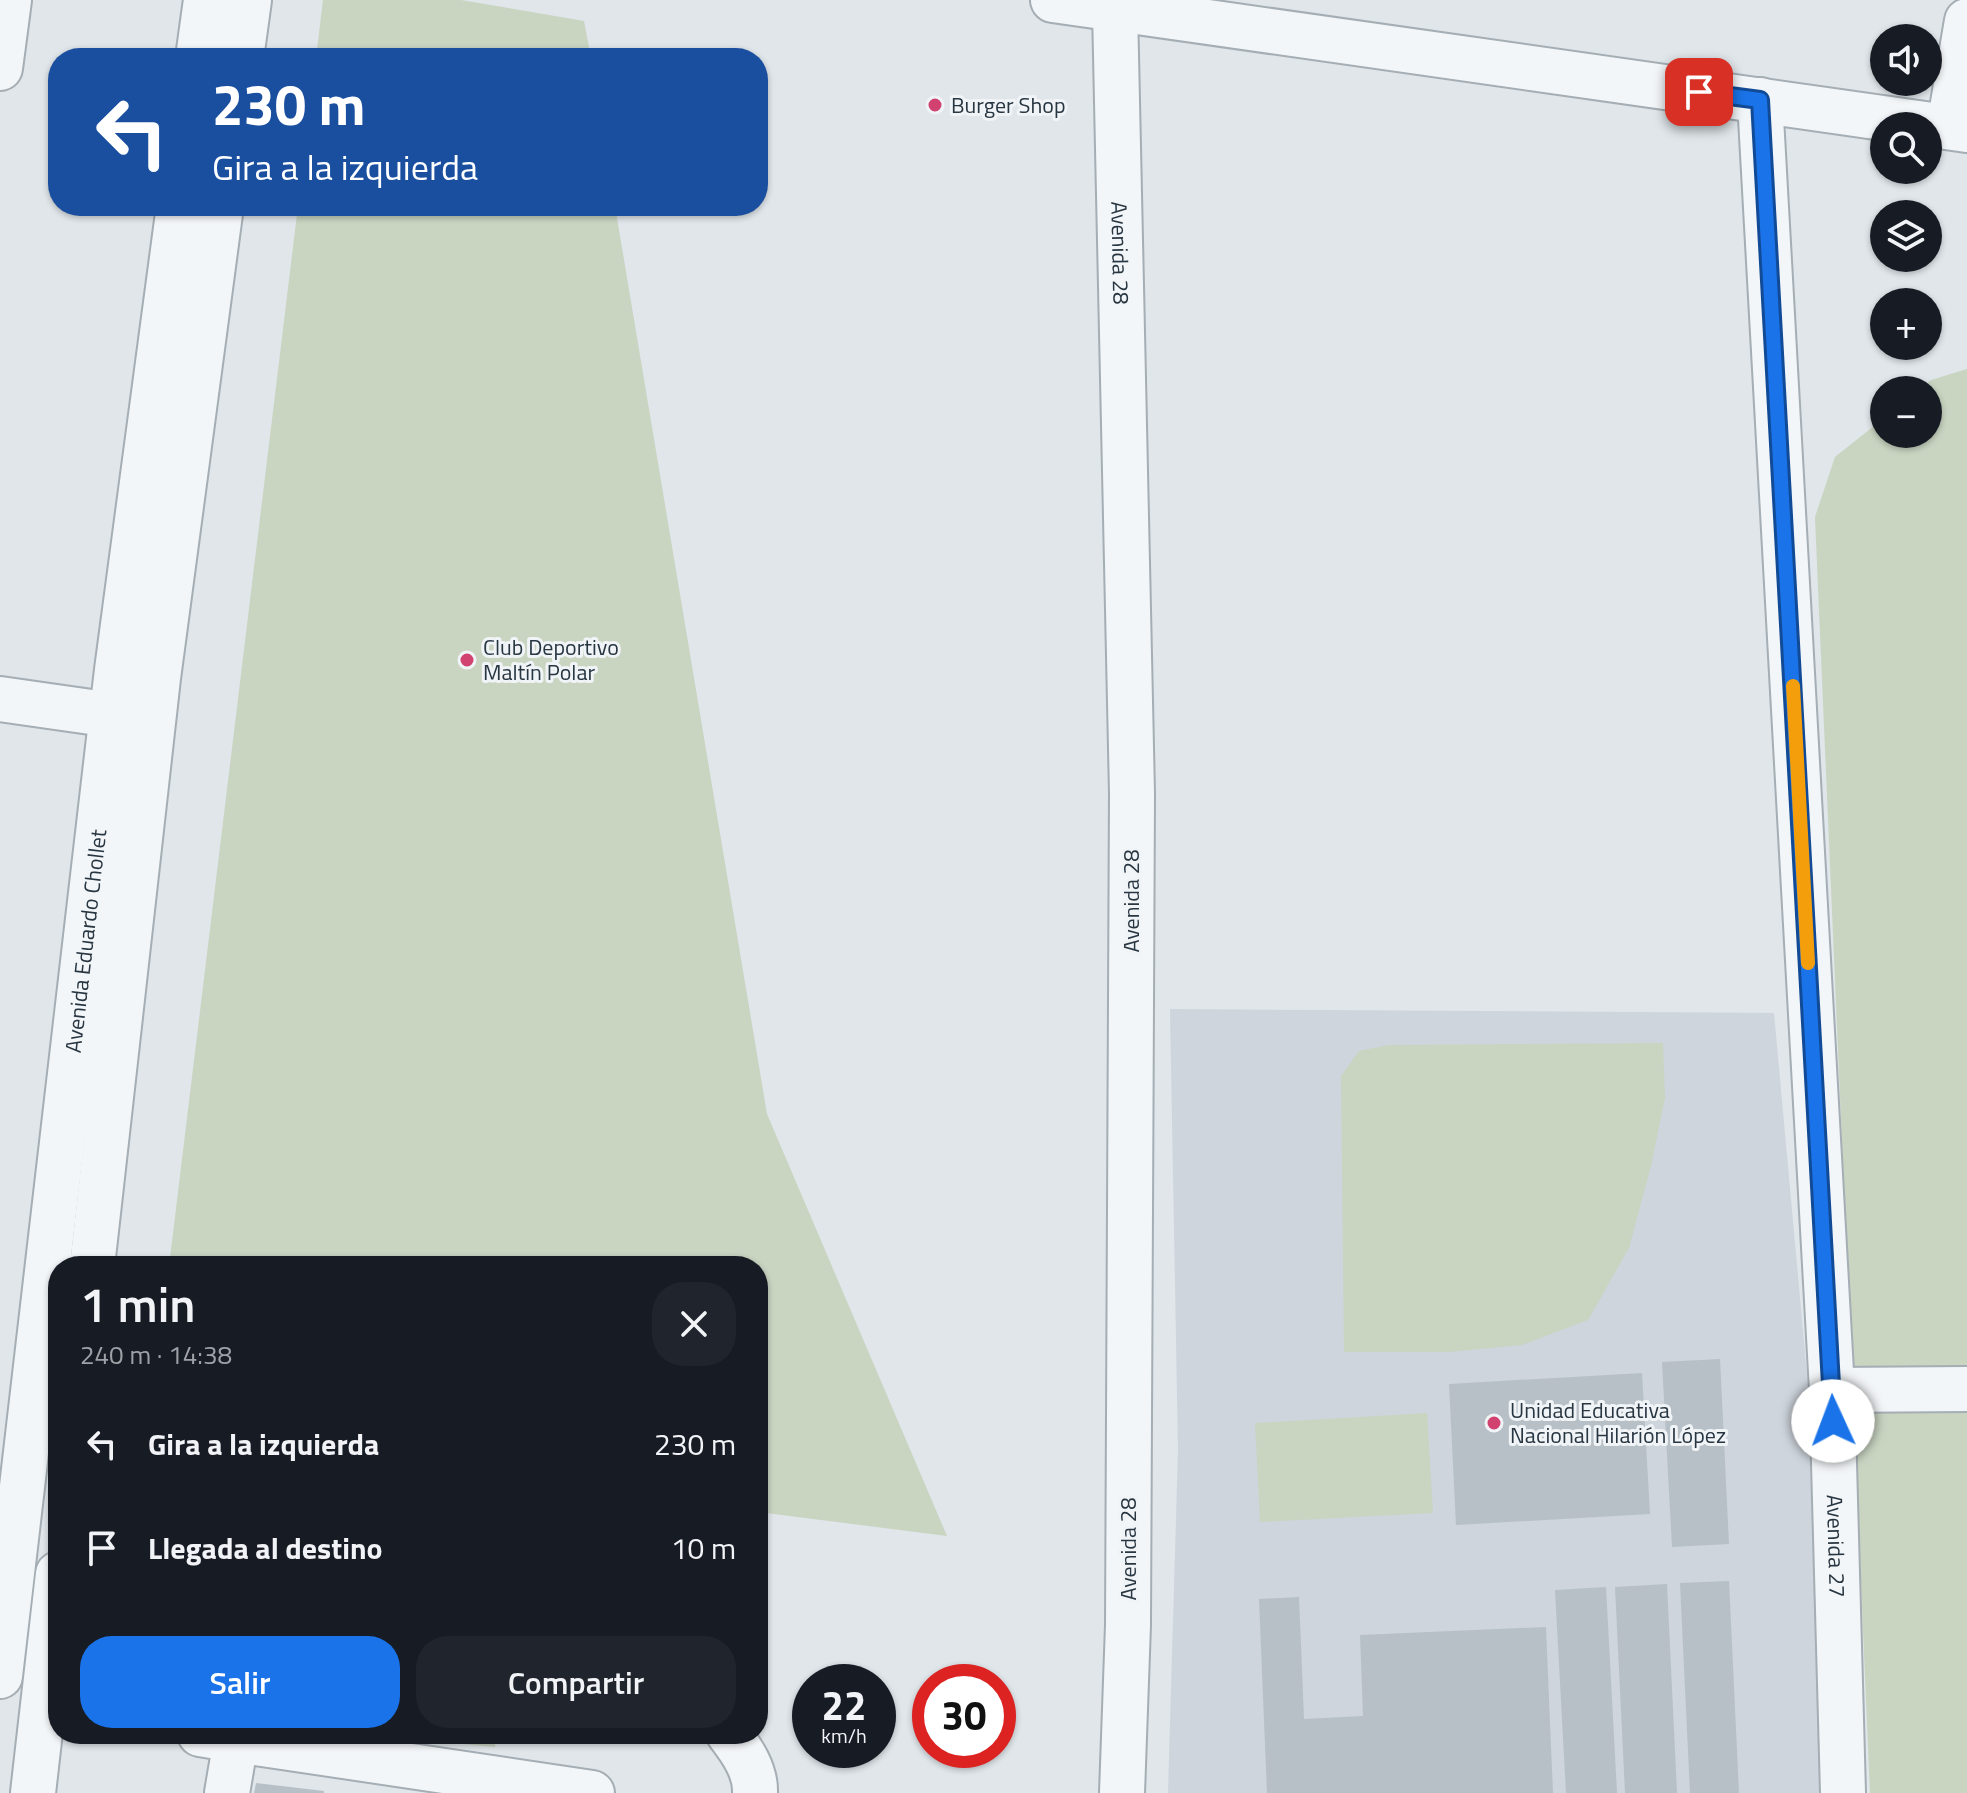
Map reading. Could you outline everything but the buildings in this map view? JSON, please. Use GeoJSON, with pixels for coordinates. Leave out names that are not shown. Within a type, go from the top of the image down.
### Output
{"type":"FeatureCollection","features":[{"type":"Feature","properties":{"kind":"street"},"geometry":{"type":"LineString","coordinates":[[0,68],[9,0]]}},
{"type":"Feature","properties":{"kind":"street"},"geometry":{"type":"LineString","coordinates":[[199,48],[206,0]]}},
{"type":"Feature","properties":{"kind":"street"},"geometry":{"type":"LineString","coordinates":[[242,48],[249,0]]}},
{"type":"Feature","properties":{"kind":"street"},"geometry":{"type":"LineString","coordinates":[[1053,0],[1958,128],[1967,21]]}},
{"type":"Feature","properties":{"kind":"street","name":"Avenida 28"},"geometry":{"type":"LineString","coordinates":[[1115,9],[1132,794],[1128,1625],[1122,1793]]}},
{"type":"Feature","properties":{"kind":"street","name":"Avenida 27"},"geometry":{"type":"LineString","coordinates":[[1760,100],[1832,1390],[1843,1793]]}},
{"type":"Feature","properties":{"kind":"street","name":"Avenida Eduardo Chollet"},"geometry":{"type":"LineString","coordinates":[[49,1256],[112,715],[178,216]]}},
{"type":"Feature","properties":{"kind":"street","name":"Avenida Eduardo Chollet"},"geometry":{"type":"LineString","coordinates":[[93,1256],[158,678],[220,216]]}},
{"type":"Feature","properties":{"kind":"street"},"geometry":{"type":"LineString","coordinates":[[0,699],[112,715]]}},
{"type":"Feature","properties":{"kind":"street","name":"Avenida Eduardo Chollet"},"geometry":{"type":"LineString","coordinates":[[0,1676],[48,1264]]}},
{"type":"Feature","properties":{"kind":"street"},"geometry":{"type":"LineString","coordinates":[[1832,1390],[1967,1389]]}},
{"type":"Feature","properties":{"kind":"street"},"geometry":{"type":"LineString","coordinates":[[33,1793],[48,1720]]}},
{"type":"Feature","properties":{"kind":"street"},"geometry":{"type":"LineString","coordinates":[[219,1744],[227,1793]]}},
{"type":"Feature","properties":{"kind":"street"},"geometry":{"type":"LineString","coordinates":[[265,1744],[592,1793]]}},
{"type":"Feature","properties":{"kind":"street"},"geometry":{"type":"LineString","coordinates":[[737,1744],[755,1780],[755,1793]]}},
{"type":"Feature","properties":{"kind":"shaded area","name":"Unidad Educativa Nacional Hilarión López"},"geometry":{"type":"Polygon","coordinates":[[[1170,1009],[1774,1013],[1809,1397],[1822,1793],[1168,1793],[1178,1450],[1170,1009]]]}},
{"type":"Feature","properties":{"kind":"green space"},"geometry":{"type":"Polygon","coordinates":[[[323,0],[461,0],[584,21],[589,48],[317,48],[323,0]]]}},
{"type":"Feature","properties":{"kind":"green space","name":"Club Deportivo Maltín Polar"},"geometry":{"type":"Polygon","coordinates":[[[297,216],[617,216],[767,1114],[947,1536],[768,1513],[768,1256],[170,1256],[297,216]]]}},
{"type":"Feature","properties":{"kind":"green space"},"geometry":{"type":"Polygon","coordinates":[[[1967,369],[1967,1793],[1870,1793],[1815,517],[1835,457],[1870,429],[1870,448],[1942,448],[1942,377],[1967,369]]]}},
{"type":"Feature","properties":{"kind":"green space"},"geometry":{"type":"Polygon","coordinates":[[[1663,1043],[1665,1098],[1629,1248],[1588,1320],[1522,1345],[1449,1352],[1344,1352],[1341,1076],[1359,1051],[1389,1045],[1663,1043]]]}},
{"type":"Feature","properties":{"kind":"green space"},"geometry":{"type":"Polygon","coordinates":[[[1427,1413],[1433,1513],[1260,1522],[1255,1423],[1427,1413]]]}},
{"type":"Feature","properties":{"kind":"green space"},"geometry":{"type":"Polygon","coordinates":[[[463,1744],[495,1744],[495,1747],[463,1744]]]}},
{"type":"Feature","properties":{"kind":"slow traffic"},"geometry":{"type":"LineString","coordinates":[[1793,686],[1808,963]]}},
{"type":"Feature","properties":{"kind":"place","name":"Burger Shop"},"geometry":{"type":"Point","coordinates":[935,105]}},
{"type":"Feature","properties":{"kind":"place","name":"Club Deportivo Maltín Polar"},"geometry":{"type":"Point","coordinates":[467,660]}},
{"type":"Feature","properties":{"kind":"place","name":"Unidad Educativa Nacional Hilarión López"},"geometry":{"type":"Point","coordinates":[1494,1423]}},
{"type":"Feature","properties":{"kind":"route"},"geometry":{"type":"LineString","coordinates":[[1699,92],[1760,100],[1833,1421]]}}]}
